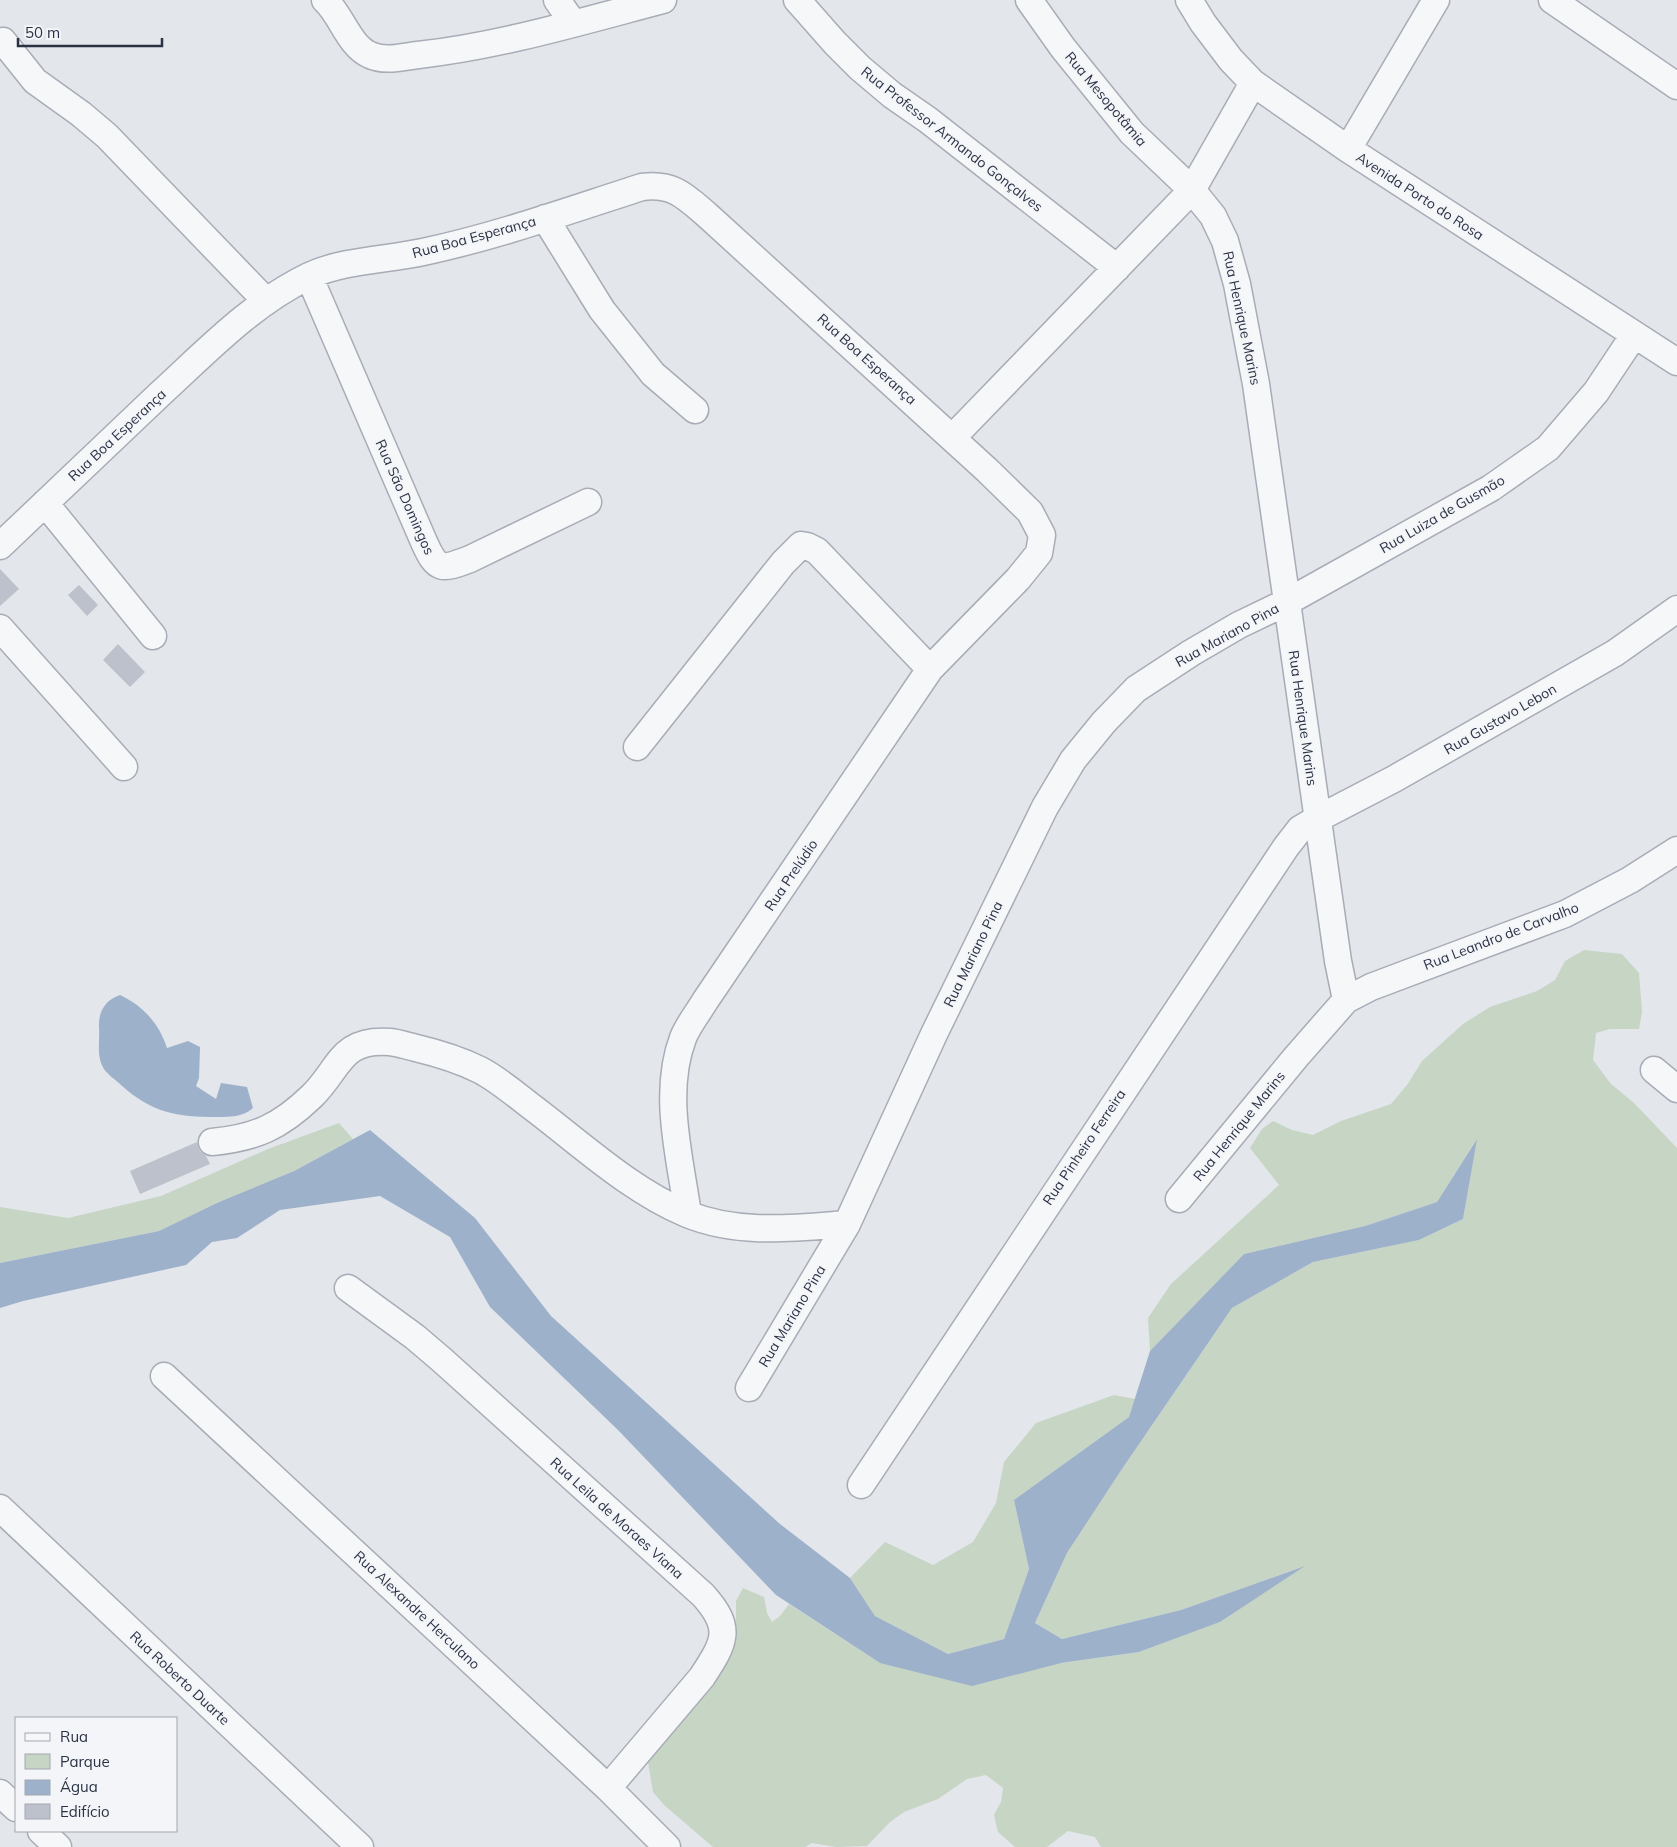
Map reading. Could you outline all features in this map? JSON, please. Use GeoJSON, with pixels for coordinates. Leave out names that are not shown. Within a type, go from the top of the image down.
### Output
{"type":"FeatureCollection","features":[{"type":"Feature","properties":{"kind":"street"},"geometry":{"type":"LineString","coordinates":[[325,0],[336,12],[351,38],[360,49],[379,59],[450,52],[662,0]]}},
{"type":"Feature","properties":{"kind":"street"},"geometry":{"type":"LineString","coordinates":[[558,0],[572,23]]}},
{"type":"Feature","properties":{"kind":"street","name":"Rua Professor Armando Gonçalves"},"geometry":{"type":"LineString","coordinates":[[797,0],[835,43],[860,68],[892,95],[928,120],[1117,268]]}},
{"type":"Feature","properties":{"kind":"street","name":"Avenida Porto do Rosa"},"geometry":{"type":"LineString","coordinates":[[1189,0],[1203,23],[1231,60],[1253,83],[1348,149],[1677,362]]}},
{"type":"Feature","properties":{"kind":"street"},"geometry":{"type":"LineString","coordinates":[[1348,149],[1436,0]]}},
{"type":"Feature","properties":{"kind":"street"},"geometry":{"type":"LineString","coordinates":[[1552,0],[1677,86]]}},
{"type":"Feature","properties":{"kind":"street","name":"Rua Mesopotâmia"},"geometry":{"type":"LineString","coordinates":[[1038,3],[1063,48],[1132,133],[1192,190]]}},
{"type":"Feature","properties":{"kind":"street"},"geometry":{"type":"LineString","coordinates":[[3,41],[35,81],[81,114],[107,136],[266,302]]}},
{"type":"Feature","properties":{"kind":"street"},"geometry":{"type":"LineString","coordinates":[[953,437],[1192,190],[1253,83]]}},
{"type":"Feature","properties":{"kind":"street","name":"Rua Boa Esperança"},"geometry":{"type":"LineString","coordinates":[[0,546],[214,344],[266,302],[309,276],[338,267],[423,252],[545,218],[642,187],[662,186],[682,194],[707,215],[953,437],[1030,512],[1042,536],[1039,553],[1018,579]]}},
{"type":"Feature","properties":{"kind":"street","name":"Rua Henrique Marins"},"geometry":{"type":"LineString","coordinates":[[1179,1199],[1296,1057],[1346,1000],[1338,960],[1317,819],[1256,384],[1237,284],[1225,241],[1213,216],[1192,190]]}},
{"type":"Feature","properties":{"kind":"street"},"geometry":{"type":"LineString","coordinates":[[545,218],[602,310],[653,374],[695,410]]}},
{"type":"Feature","properties":{"kind":"street","name":"Rua São Domingos"},"geometry":{"type":"LineString","coordinates":[[309,276],[435,564],[443,567],[453,566],[588,502]]}},
{"type":"Feature","properties":{"kind":"street","name":"Rua Luiza de Gusmão"},"geometry":{"type":"LineString","coordinates":[[1287,602],[1491,488],[1548,448],[1596,392],[1634,335]]}},
{"type":"Feature","properties":{"kind":"street"},"geometry":{"type":"LineString","coordinates":[[45,504],[153,636]]}},
{"type":"Feature","properties":{"kind":"street"},"geometry":{"type":"LineString","coordinates":[[638,747],[783,563],[801,545],[817,551],[930,669]]}},
{"type":"Feature","properties":{"kind":"street","name":"Rua Prelúdio"},"geometry":{"type":"LineString","coordinates":[[688,1214],[673,1108],[673,1081],[684,1037],[705,1001],[930,669],[1018,579]]}},
{"type":"Feature","properties":{"kind":"street","name":"Rua Mariano Pina"},"geometry":{"type":"LineString","coordinates":[[749,1388],[847,1224],[934,1034],[1018,861],[1045,807],[1073,760],[1104,722],[1136,689],[1191,653],[1239,625],[1287,602]]}},
{"type":"Feature","properties":{"kind":"street","name":"Rua Gustavo Lebon"},"geometry":{"type":"LineString","coordinates":[[1317,819],[1394,779],[1615,653],[1677,609]]}},
{"type":"Feature","properties":{"kind":"street"},"geometry":{"type":"LineString","coordinates":[[0,628],[124,766]]}},
{"type":"Feature","properties":{"kind":"street","name":"Rua Pinheiro Ferreira"},"geometry":{"type":"LineString","coordinates":[[861,1485],[1286,847],[1300,829],[1317,819]]}},
{"type":"Feature","properties":{"kind":"street","name":"Rua Leandro de Carvalho"},"geometry":{"type":"LineString","coordinates":[[1346,1000],[1371,987],[1565,914],[1630,880],[1677,850]]}},
{"type":"Feature","properties":{"kind":"street"},"geometry":{"type":"LineString","coordinates":[[212,1142],[237,1140],[259,1133],[280,1122],[313,1095],[348,1052],[358,1046],[372,1042],[392,1042],[430,1051],[480,1070],[503,1084],[655,1199],[688,1214],[718,1223],[748,1228],[783,1229],[847,1224]]}},
{"type":"Feature","properties":{"kind":"street"},"geometry":{"type":"LineString","coordinates":[[1654,1070],[1677,1089]]}},
{"type":"Feature","properties":{"kind":"street","name":"Rua Leila de Moraes Viana"},"geometry":{"type":"LineString","coordinates":[[348,1288],[422,1343],[695,1588],[715,1609],[721,1621],[723,1633],[721,1644],[714,1659],[702,1677],[608,1788]]}},
{"type":"Feature","properties":{"kind":"street","name":"Rua Alexandre Herculano"},"geometry":{"type":"LineString","coordinates":[[164,1376],[608,1788],[652,1842]]}},
{"type":"Feature","properties":{"kind":"street","name":"Rua Roberto Duarte"},"geometry":{"type":"LineString","coordinates":[[0,1508],[360,1847]]}},
{"type":"Feature","properties":{"kind":"street"},"geometry":{"type":"LineString","coordinates":[[0,1793],[15,1807]]}},
{"type":"Feature","properties":{"kind":"street"},"geometry":{"type":"LineString","coordinates":[[42,1832],[58,1847]]}},
{"type":"Feature","properties":{"kind":"green space"},"geometry":{"type":"Polygon","coordinates":[[[1584,950],[1622,954],[1639,973],[1642,1012],[1639,1029],[1610,1029],[1596,1033],[1593,1060],[1611,1084],[1634,1103],[1677,1148],[1677,1847],[1101,1847],[1095,1837],[1068,1831],[1047,1847],[1015,1847],[998,1832],[994,1815],[1001,1802],[1003,1788],[986,1775],[967,1779],[938,1799],[904,1812],[890,1822],[867,1846],[836,1847],[812,1843],[805,1847],[713,1847],[664,1805],[653,1792],[648,1762],[655,1743],[733,1636],[736,1601],[743,1588],[764,1597],[767,1613],[772,1622],[780,1616],[789,1604],[880,1663],[1062,1663],[1139,1652],[1220,1622],[1302,1567],[1181,1610],[1062,1639],[1035,1623],[1067,1553],[1232,1308],[1313,1262],[1419,1240],[1463,1219],[1476,1140],[1437,1202],[1365,1226],[1244,1254],[1150,1351],[1148,1318],[1171,1284],[1279,1185],[1250,1148],[1262,1129],[1273,1121],[1292,1130],[1313,1135],[1341,1121],[1391,1104],[1407,1085],[1422,1061],[1463,1024],[1490,1007],[1537,991],[1555,980],[1565,961],[1584,950]]]}},
{"type":"Feature","properties":{"kind":"green space"},"geometry":{"type":"Polygon","coordinates":[[[339,1123],[353,1139],[294,1171],[219,1202],[159,1231],[0,1263],[0,1207],[68,1218],[161,1196],[268,1149],[339,1123]]]}},
{"type":"Feature","properties":{"kind":"green space"},"geometry":{"type":"Polygon","coordinates":[[[1114,1395],[1135,1399],[1129,1417],[1014,1500],[1029,1569],[1004,1639],[948,1654],[875,1616],[850,1578],[885,1542],[933,1565],[973,1542],[996,1503],[1004,1462],[1036,1423],[1114,1395]]]}},
{"type":"Feature","properties":{"kind":"water"},"geometry":{"type":"Polygon","coordinates":[[[120,995],[136,1004],[149,1016],[160,1031],[167,1048],[188,1041],[200,1047],[199,1078],[196,1086],[216,1099],[221,1083],[247,1087],[253,1108],[241,1115],[231,1117],[203,1117],[177,1114],[166,1112],[143,1102],[121,1085],[104,1069],[99,1049],[101,1012],[106,1003],[120,995]]]}},
{"type":"Feature","properties":{"kind":"water"},"geometry":{"type":"Polygon","coordinates":[[[370,1130],[475,1218],[551,1316],[780,1524],[850,1578],[875,1616],[948,1654],[1004,1639],[1029,1569],[1014,1500],[1129,1417],[1150,1351],[1244,1254],[1365,1226],[1437,1202],[1477,1139],[1463,1219],[1419,1240],[1313,1262],[1232,1308],[1067,1553],[1035,1623],[1062,1639],[1181,1610],[1305,1566],[1220,1622],[1139,1652],[1061,1663],[972,1686],[880,1663],[776,1595],[618,1430],[490,1307],[450,1237],[380,1196],[280,1210],[237,1238],[212,1242],[186,1265],[23,1301],[0,1308],[0,1263],[159,1231],[219,1202],[294,1171],[370,1130]]]}},
{"type":"Feature","properties":{"kind":"building"},"geometry":{"type":"Polygon","coordinates":[[[0,569],[19,589],[0,606],[0,569]]]}},
{"type":"Feature","properties":{"kind":"building"},"geometry":{"type":"Polygon","coordinates":[[[79,585],[98,605],[87,616],[68,595],[79,585]]]}},
{"type":"Feature","properties":{"kind":"building"},"geometry":{"type":"Polygon","coordinates":[[[118,644],[145,672],[130,687],[103,660],[118,644]]]}},
{"type":"Feature","properties":{"kind":"building"},"geometry":{"type":"Polygon","coordinates":[[[197,1142],[200,1151],[206,1156],[210,1164],[140,1194],[130,1171],[197,1142]]]}}]}
